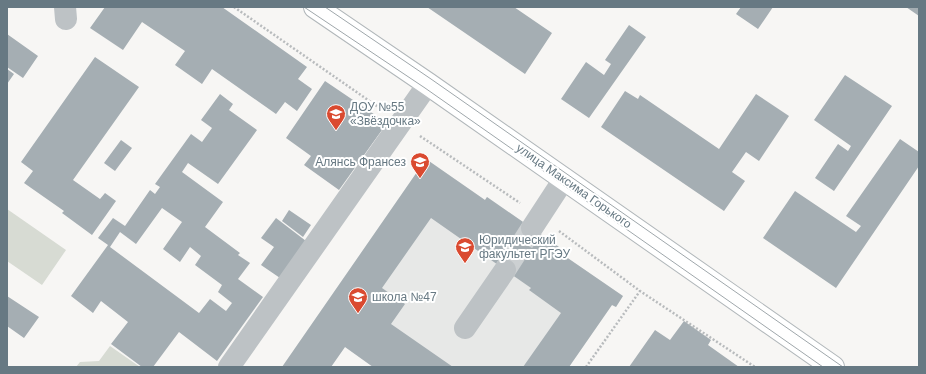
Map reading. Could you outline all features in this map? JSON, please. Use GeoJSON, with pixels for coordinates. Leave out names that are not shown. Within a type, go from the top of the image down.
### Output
{"type":"FeatureCollection","features":[{"type":"Feature","properties":{"kind":"main road","name":"улица Максима Горького"},"geometry":{"type":"LineString","coordinates":[[314,7],[428,84],[834,367]]}},
{"type":"Feature","properties":{"kind":"lane"},"geometry":{"type":"LineString","coordinates":[[229,367],[428,84]]}},
{"type":"Feature","properties":{"kind":"lane"},"geometry":{"type":"LineString","coordinates":[[536,222],[564,179]]}},
{"type":"Feature","properties":{"kind":"lane"},"geometry":{"type":"LineString","coordinates":[[465,328],[505,270]]}},
{"type":"Feature","properties":{"kind":"path"},"geometry":{"type":"LineString","coordinates":[[234,7],[401,122],[536,222],[755,367]]}},
{"type":"Feature","properties":{"kind":"path"},"geometry":{"type":"LineString","coordinates":[[586,367],[640,291]]}},
{"type":"Feature","properties":{"kind":"shaded area","name":"Юридический факультет РГЭУ"},"geometry":{"type":"Polygon","coordinates":[[[426,159],[485,200],[487,197],[559,247],[556,250],[623,296],[616,307],[612,305],[569,367],[373,367],[345,347],[331,367],[282,367],[426,159]]]}},
{"type":"Feature","properties":{"kind":"shaded area"},"geometry":{"type":"Polygon","coordinates":[[[7,209],[66,250],[42,285],[7,261],[7,209]]]}},
{"type":"Feature","properties":{"kind":"shaded area"},"geometry":{"type":"Polygon","coordinates":[[[110,346],[140,367],[76,367],[80,362],[99,361],[110,346]]]}},
{"type":"Feature","properties":{"kind":"building"},"geometry":{"type":"Polygon","coordinates":[[[105,7],[222,7],[307,67],[298,79],[312,89],[297,111],[285,102],[276,114],[212,69],[202,84],[175,65],[185,51],[142,22],[123,50],[90,28],[105,7]]]}},
{"type":"Feature","properties":{"kind":"building"},"geometry":{"type":"Polygon","coordinates":[[[427,7],[514,7],[552,33],[525,74],[427,7]]]}},
{"type":"Feature","properties":{"kind":"building"},"geometry":{"type":"Polygon","coordinates":[[[741,7],[773,7],[758,29],[736,14],[741,7]]]}},
{"type":"Feature","properties":{"kind":"building"},"geometry":{"type":"Polygon","coordinates":[[[906,7],[919,7],[919,16],[906,7]]]}},
{"type":"Feature","properties":{"kind":"building"},"geometry":{"type":"Polygon","coordinates":[[[629,25],[646,37],[589,118],[561,99],[586,62],[604,75],[611,64],[605,60],[629,25]]]}},
{"type":"Feature","properties":{"kind":"building"},"geometry":{"type":"Polygon","coordinates":[[[7,34],[38,56],[23,78],[7,67],[7,34]]]}},
{"type":"Feature","properties":{"kind":"building"},"geometry":{"type":"Polygon","coordinates":[[[95,57],[139,87],[73,180],[100,199],[105,193],[116,201],[92,235],[62,213],[64,211],[24,183],[33,171],[21,162],[95,57]]]}},
{"type":"Feature","properties":{"kind":"building"},"geometry":{"type":"Polygon","coordinates":[[[7,69],[14,74],[7,84],[7,69]]]}},
{"type":"Feature","properties":{"kind":"building"},"geometry":{"type":"Polygon","coordinates":[[[845,75],[892,106],[834,191],[815,178],[838,144],[848,151],[851,146],[814,120],[845,75]]]}},
{"type":"Feature","properties":{"kind":"building","name":"ДОУ №55 «Звёздочка»"},"geometry":{"type":"Polygon","coordinates":[[[325,81],[387,123],[339,190],[304,165],[311,156],[286,138],[325,81]]]}},
{"type":"Feature","properties":{"kind":"building"},"geometry":{"type":"Polygon","coordinates":[[[625,91],[638,99],[640,95],[719,149],[756,94],[789,116],[759,161],[746,152],[732,172],[745,181],[724,211],[601,127],[625,91]]]}},
{"type":"Feature","properties":{"kind":"building"},"geometry":{"type":"Polygon","coordinates":[[[220,94],[233,104],[229,110],[257,130],[218,184],[188,163],[182,172],[223,202],[205,227],[240,253],[238,255],[250,263],[238,279],[263,297],[217,361],[179,332],[153,367],[142,367],[111,344],[128,322],[101,301],[93,313],[71,296],[108,245],[98,238],[113,218],[125,226],[150,190],[155,194],[160,187],[155,184],[191,134],[202,142],[212,128],[201,120],[220,94]],[[162,208],[136,244],[120,232],[110,247],[199,313],[210,299],[226,311],[232,303],[218,292],[222,285],[195,265],[201,256],[190,247],[180,262],[163,249],[182,222],[162,208]]]}},
{"type":"Feature","properties":{"kind":"building"},"geometry":{"type":"Polygon","coordinates":[[[900,139],[919,152],[919,166],[836,288],[763,238],[795,191],[856,232],[861,226],[846,216],[900,139]]]}},
{"type":"Feature","properties":{"kind":"building"},"geometry":{"type":"Polygon","coordinates":[[[121,140],[132,148],[115,171],[104,163],[121,140]]]}},
{"type":"Feature","properties":{"kind":"building"},"geometry":{"type":"Polygon","coordinates":[[[426,159],[485,200],[487,197],[559,247],[556,250],[623,296],[616,307],[612,305],[569,367],[523,367],[561,313],[529,290],[531,288],[431,218],[382,288],[405,304],[391,324],[453,367],[373,367],[345,347],[331,367],[282,367],[426,159]]]}},
{"type":"Feature","properties":{"kind":"building"},"geometry":{"type":"Polygon","coordinates":[[[289,210],[311,225],[303,237],[282,221],[289,210]]]}},
{"type":"Feature","properties":{"kind":"building"},"geometry":{"type":"Polygon","coordinates":[[[276,218],[306,241],[280,278],[261,265],[274,247],[261,238],[276,218]]]}},
{"type":"Feature","properties":{"kind":"building"},"geometry":{"type":"Polygon","coordinates":[[[7,296],[39,317],[24,338],[7,326],[7,296]]]}},
{"type":"Feature","properties":{"kind":"building"},"geometry":{"type":"Polygon","coordinates":[[[684,321],[711,340],[708,345],[739,367],[629,367],[655,330],[670,340],[684,321]]]}},
{"type":"Feature","properties":{"kind":"tunnel"},"geometry":{"type":"LineString","coordinates":[[505,270],[532,228]]}},
{"type":"Feature","properties":{"kind":"tram line"},"geometry":{"type":"LineString","coordinates":[[304,7],[425,88],[823,367]]}},
{"type":"Feature","properties":{"kind":"tram line"},"geometry":{"type":"LineString","coordinates":[[325,7],[431,79],[843,367]]}},
{"type":"Feature","properties":{"kind":"place","name":"ДОУ №55 «Звёздочка»"},"geometry":{"type":"Point","coordinates":[336,131]}},
{"type":"Feature","properties":{"kind":"place","name":"Алянсь Франсез"},"geometry":{"type":"Point","coordinates":[420,179]}},
{"type":"Feature","properties":{"kind":"place","name":"Юридический факультет РГЭУ"},"geometry":{"type":"Point","coordinates":[465,264]}},
{"type":"Feature","properties":{"kind":"place","name":"школа №47"},"geometry":{"type":"Point","coordinates":[358,314]}}]}
